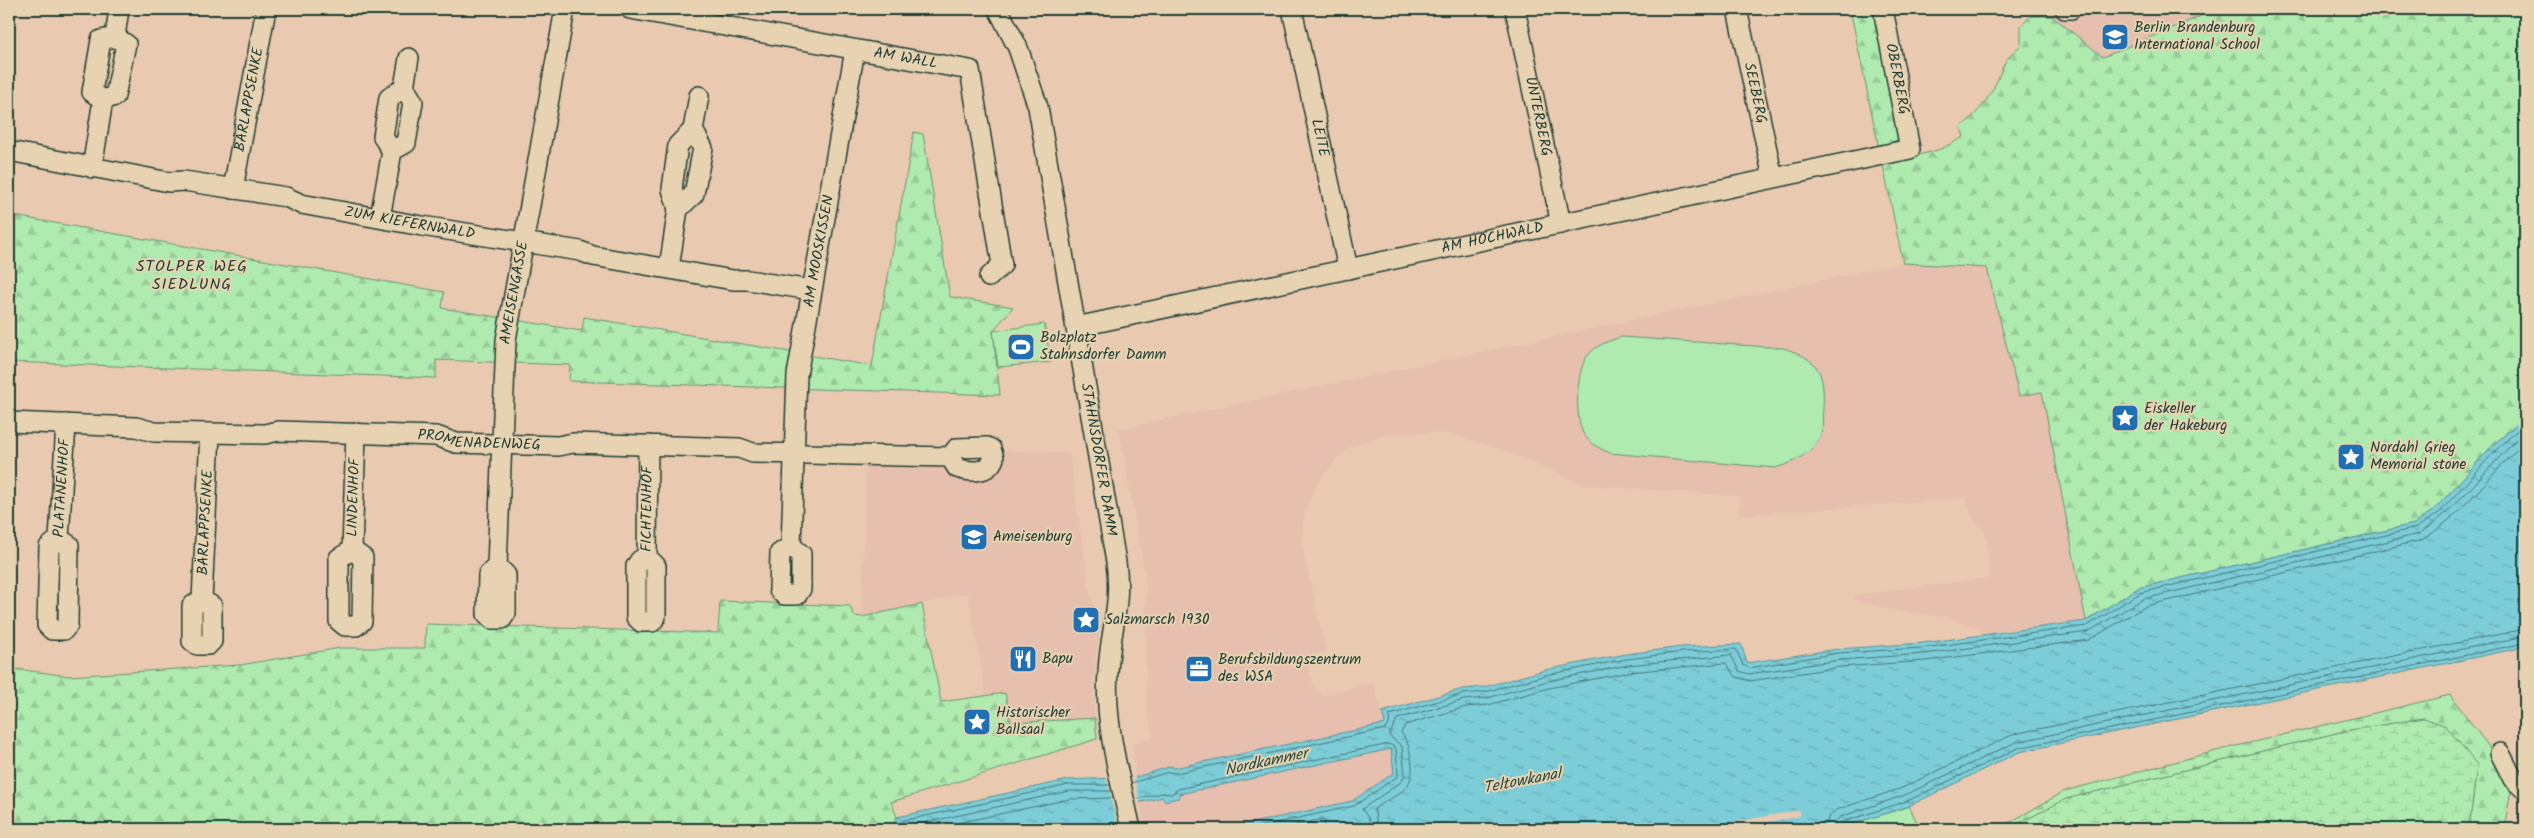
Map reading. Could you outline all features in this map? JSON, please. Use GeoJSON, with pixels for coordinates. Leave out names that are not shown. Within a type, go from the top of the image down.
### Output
{"type":"FeatureCollection","features":[{"type":"Feature","properties":{"kind":"street"},"geometry":{"type":"LineString","coordinates":[[92,168],[103,100],[115,96],[126,44],[115,38],[119,9]]}},
{"type":"Feature","properties":{"kind":"street","name":"BÄRLAPPSENKE"},"geometry":{"type":"LineString","coordinates":[[233,189],[266,9]]}},
{"type":"Feature","properties":{"kind":"street","name":"AMEISENGASSE"},"geometry":{"type":"LineString","coordinates":[[502,571],[501,444],[506,340],[565,9]]}},
{"type":"Feature","properties":{"kind":"street","name":"AM WALL"},"geometry":{"type":"LineString","coordinates":[[630,9],[970,70],[1002,265],[988,278]]}},
{"type":"Feature","properties":{"kind":"street","name":"STAHNSDORFER DAMM"},"geometry":{"type":"LineString","coordinates":[[998,9],[1018,48],[1038,107],[1118,581],[1116,620],[1107,690],[1110,730],[1131,829]]}},
{"type":"Feature","properties":{"kind":"street","name":"LEITE"},"geometry":{"type":"LineString","coordinates":[[1292,9],[1348,268]]}},
{"type":"Feature","properties":{"kind":"street","name":"UNTERBERG"},"geometry":{"type":"LineString","coordinates":[[1515,9],[1561,224]]}},
{"type":"Feature","properties":{"kind":"street","name":"SEEBERG"},"geometry":{"type":"LineString","coordinates":[[1737,9],[1773,178]]}},
{"type":"Feature","properties":{"kind":"street","name":"OBERBERG"},"geometry":{"type":"LineString","coordinates":[[1883,9],[1910,150]]}},
{"type":"Feature","properties":{"kind":"street"},"geometry":{"type":"LineString","coordinates":[[2065,9],[2071,9]]}},
{"type":"Feature","properties":{"kind":"street","name":"AM MOOSKISSEN"},"geometry":{"type":"LineString","coordinates":[[791,546],[797,375],[856,50]]}},
{"type":"Feature","properties":{"kind":"street"},"geometry":{"type":"LineString","coordinates":[[380,218],[392,151],[406,143],[413,102],[404,86],[409,58]]}},
{"type":"Feature","properties":{"kind":"street"},"geometry":{"type":"LineString","coordinates":[[669,268],[678,209],[694,194],[703,148],[693,130],[698,96]]}},
{"type":"Feature","properties":{"kind":"street","name":"AM HOCHWALD"},"geometry":{"type":"LineString","coordinates":[[1076,327],[1146,314],[1348,268],[1910,150]]}},
{"type":"Feature","properties":{"kind":"street","name":"ZUM KIEFERNWALD"},"geometry":{"type":"LineString","coordinates":[[9,151],[169,182],[184,181],[286,197],[301,204],[580,251],[594,256],[733,280],[748,280],[811,290]]}},
{"type":"Feature","properties":{"kind":"street","name":"PROMENADENWEG"},"geometry":{"type":"LineString","coordinates":[[9,422],[136,427],[154,432],[265,434],[278,431],[356,433],[436,436],[456,443],[558,446],[573,443],[648,445],[739,448],[753,453],[950,457]]}},
{"type":"Feature","properties":{"kind":"street","name":"PLATANENHOF"},"geometry":{"type":"LineString","coordinates":[[64,542],[66,424]]}},
{"type":"Feature","properties":{"kind":"street","name":"BÄRLAPPSENKE"},"geometry":{"type":"LineString","coordinates":[[207,603],[210,433]]}},
{"type":"Feature","properties":{"kind":"street","name":"LINDENHOF"},"geometry":{"type":"LineString","coordinates":[[356,433],[357,554]]}},
{"type":"Feature","properties":{"kind":"street","name":"FICHTENHOF"},"geometry":{"type":"LineString","coordinates":[[648,445],[652,561]]}},
{"type":"Feature","properties":{"kind":"street"},"geometry":{"type":"LineString","coordinates":[[2500,754],[2513,779],[2525,790]]}},
{"type":"Feature","properties":{"kind":"shaded area","name":"Berlin Brandenburg International School"},"geometry":{"type":"Polygon","coordinates":[[[1994,9],[2218,9],[2103,57],[2052,16],[1994,9]]]}},
{"type":"Feature","properties":{"kind":"shaded area"},"geometry":{"type":"Polygon","coordinates":[[[1903,263],[1987,268],[2019,396],[2042,391],[2086,621],[1989,633],[1947,617],[1892,610],[1855,600],[1855,595],[1990,578],[1985,531],[1974,521],[1965,498],[1738,515],[1741,496],[1586,485],[1498,448],[1446,433],[1391,433],[1350,447],[1336,459],[1320,479],[1310,499],[1305,513],[1301,541],[1326,652],[1307,657],[1314,689],[1324,695],[1374,682],[1385,724],[1174,769],[1163,769],[1136,777],[1132,744],[1153,738],[1146,704],[1146,579],[1119,429],[1903,263]]]}},
{"type":"Feature","properties":{"kind":"shaded area","name":"Ameisenburg"},"geometry":{"type":"Polygon","coordinates":[[[1000,450],[1069,453],[1089,588],[1100,638],[1093,690],[1095,718],[1011,723],[1005,693],[986,696],[968,593],[862,617],[866,463],[940,466],[949,475],[999,476],[1000,450]]]}},
{"type":"Feature","properties":{"kind":"shaded area"},"geometry":{"type":"Polygon","coordinates":[[[1392,749],[1395,773],[1352,801],[1225,829],[1143,829],[1138,803],[1164,797],[1165,801],[1179,798],[1178,794],[1392,749]]]}},
{"type":"Feature","properties":{"kind":"green space"},"geometry":{"type":"Polygon","coordinates":[[[1850,9],[1875,9],[1899,139],[1879,148],[1850,9]]]}},
{"type":"Feature","properties":{"kind":"green space"},"geometry":{"type":"Polygon","coordinates":[[[2218,9],[2525,9],[2525,417],[2492,446],[2435,509],[2414,524],[2138,588],[2086,621],[2042,392],[2019,396],[1987,268],[1903,263],[1883,165],[1941,149],[1964,137],[1961,127],[1989,96],[2005,62],[2021,45],[2021,26],[2031,16],[2052,16],[2103,57],[2218,9]]]}},
{"type":"Feature","properties":{"kind":"green space"},"geometry":{"type":"Polygon","coordinates":[[[914,132],[923,134],[950,297],[1013,307],[993,331],[1000,395],[569,381],[570,365],[436,360],[436,378],[9,362],[9,215],[444,292],[442,308],[582,331],[584,317],[872,366],[914,132]]]}},
{"type":"Feature","properties":{"kind":"green space","name":"Bolzplatz Stahnsdorfer Damm"},"geometry":{"type":"Polygon","coordinates":[[[1044,324],[1051,362],[998,367],[993,331],[1044,324]]]}},
{"type":"Feature","properties":{"kind":"green space"},"geometry":{"type":"Polygon","coordinates":[[[1622,337],[1783,348],[1805,357],[1817,369],[1823,385],[1822,431],[1819,438],[1810,451],[1803,456],[1775,468],[1610,453],[1600,448],[1585,436],[1581,429],[1578,409],[1580,375],[1586,358],[1593,350],[1607,342],[1622,337]]]}},
{"type":"Feature","properties":{"kind":"green space"},"geometry":{"type":"Polygon","coordinates":[[[720,601],[850,606],[854,616],[862,617],[922,604],[941,702],[1005,693],[1011,723],[1095,718],[1097,739],[891,802],[897,817],[891,829],[9,829],[9,668],[68,676],[240,665],[340,648],[425,648],[426,624],[718,633],[720,601]]]}},
{"type":"Feature","properties":{"kind":"green space"},"geometry":{"type":"Polygon","coordinates":[[[2450,695],[2513,779],[2504,829],[2469,829],[2477,765],[2424,718],[2345,731],[2067,799],[2008,829],[1993,829],[2009,823],[2065,791],[2220,750],[2450,695]]]}},
{"type":"Feature","properties":{"kind":"green space"},"geometry":{"type":"Polygon","coordinates":[[[2424,718],[2446,726],[2477,765],[2469,829],[2008,829],[2066,799],[2345,731],[2424,718]]]}},
{"type":"Feature","properties":{"kind":"green space"},"geometry":{"type":"Polygon","coordinates":[[[1909,806],[1920,829],[1837,829],[1909,806]]]}},
{"type":"Feature","properties":{"kind":"water"},"geometry":{"type":"Polygon","coordinates":[[[2525,417],[2525,647],[2019,752],[1909,806],[1837,829],[1360,829],[1358,822],[1325,829],[1225,829],[1352,801],[1394,773],[1391,749],[1179,794],[1179,798],[1164,801],[1163,797],[1138,803],[1143,829],[891,829],[897,817],[1068,780],[1136,777],[1172,766],[1174,768],[1385,724],[1382,712],[1463,689],[1484,687],[1545,670],[1626,654],[1682,647],[1741,644],[1747,663],[1838,649],[1923,643],[2086,621],[2138,588],[2414,524],[2435,509],[2492,446],[2525,417]]]}},
{"type":"Feature","properties":{"kind":"pier"},"geometry":{"type":"Polygon","coordinates":[[[1134,775],[1146,829],[1118,829],[1106,777],[1134,775]]]}},
{"type":"Feature","properties":{"kind":"pier"},"geometry":{"type":"Polygon","coordinates":[[[1800,810],[1800,816],[1757,824],[1758,829],[1753,829],[1752,825],[1730,829],[1697,829],[1800,810]]]}},
{"type":"Feature","properties":{"kind":"place","name":"Berlin Brandenburg International School"},"geometry":{"type":"Point","coordinates":[2115,37]}},
{"type":"Feature","properties":{"kind":"place","name":"Bolzplatz Stahnsdorfer Damm"},"geometry":{"type":"Point","coordinates":[1021,347]}},
{"type":"Feature","properties":{"kind":"place","name":"Eiskeller der Hakeburg"},"geometry":{"type":"Point","coordinates":[2125,418]}},
{"type":"Feature","properties":{"kind":"place","name":"Nordahl Grieg Memorial stone"},"geometry":{"type":"Point","coordinates":[2351,457]}},
{"type":"Feature","properties":{"kind":"place","name":"Ameisenburg"},"geometry":{"type":"Point","coordinates":[974,537]}},
{"type":"Feature","properties":{"kind":"place","name":"Salzmarsch 1930"},"geometry":{"type":"Point","coordinates":[1086,620]}},
{"type":"Feature","properties":{"kind":"place","name":"Bapu"},"geometry":{"type":"Point","coordinates":[1023,659]}},
{"type":"Feature","properties":{"kind":"place","name":"Berufsbildungszentrum des WSA"},"geometry":{"type":"Point","coordinates":[1199,669]}},
{"type":"Feature","properties":{"kind":"place","name":"Historischer Ballsaal"},"geometry":{"type":"Point","coordinates":[977,722]}},
{"type":"Feature","properties":{"kind":"district","name":"STOLPER WEG SIEDLUNG"},"geometry":{"type":"Point","coordinates":[192,275]}},
{"type":"Feature","properties":{"kind":"water label","name":"Nordkammer"},"geometry":{"type":"Point","coordinates":[1266,762]}},
{"type":"Feature","properties":{"kind":"water label","name":"Teltowkanal"},"geometry":{"type":"Point","coordinates":[1522,781]}}]}
